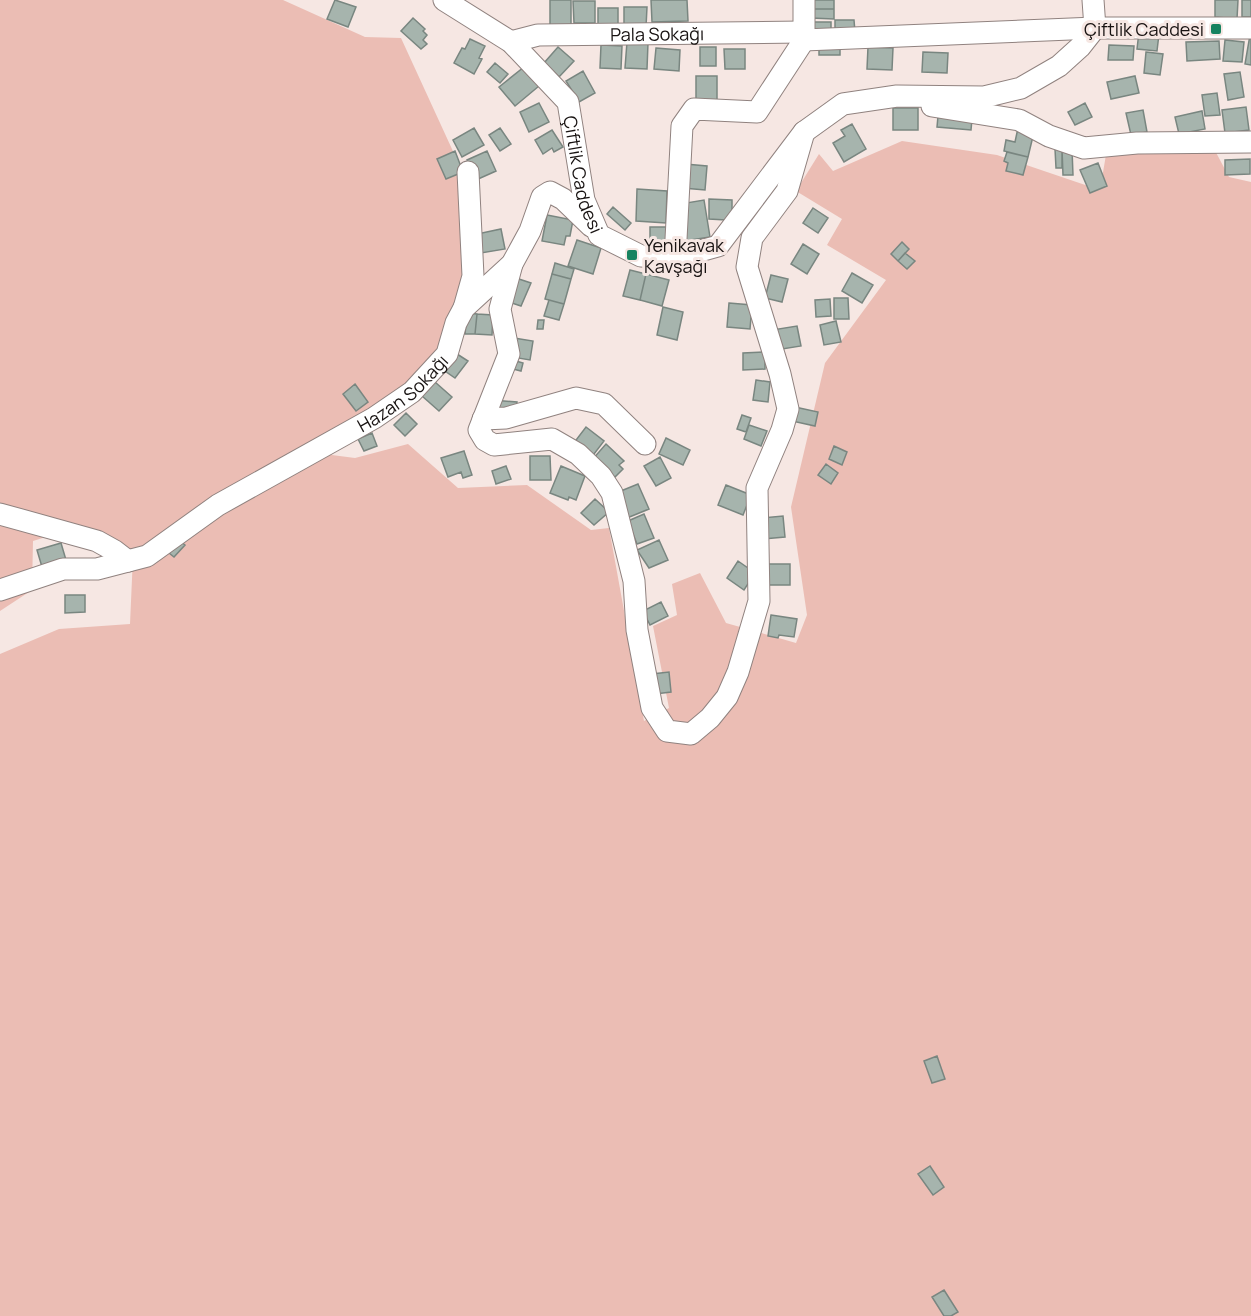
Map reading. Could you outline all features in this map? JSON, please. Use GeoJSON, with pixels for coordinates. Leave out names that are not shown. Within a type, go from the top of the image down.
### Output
{"type":"FeatureCollection","features":[{"type":"Feature","properties":{"kind":"street","name":"Çiftlik Caddesi"},"geometry":{"type":"LineString","coordinates":[[444,0],[511,42],[568,102],[584,200],[599,235],[641,256],[675,258],[718,246],[804,132],[843,104],[897,96],[984,97],[1021,88],[1059,66],[1080,47],[1095,28]]}},
{"type":"Feature","properties":{"kind":"street"},"geometry":{"type":"LineString","coordinates":[[675,258],[682,126],[694,109],[757,112],[803,36],[804,0]]}},
{"type":"Feature","properties":{"kind":"street"},"geometry":{"type":"LineString","coordinates":[[1093,0],[1095,28],[1251,28]]}},
{"type":"Feature","properties":{"kind":"street","name":"Pala Sokağı"},"geometry":{"type":"LineString","coordinates":[[511,42],[538,35],[803,36],[1095,28]]}},
{"type":"Feature","properties":{"kind":"street"},"geometry":{"type":"LineString","coordinates":[[897,96],[939,108],[1019,120],[1050,136],[1084,148],[1137,143],[1251,142]]}},
{"type":"Feature","properties":{"kind":"street"},"geometry":{"type":"LineString","coordinates":[[512,264],[500,309],[509,354],[479,430],[485,440],[494,445],[552,439],[578,454],[601,476],[612,493],[634,581],[637,630],[651,708],[667,731],[691,734],[710,718],[727,697],[738,672],[759,601],[757,488],[782,430],[788,409],[780,374],[747,267],[752,238],[787,191],[804,132]]}},
{"type":"Feature","properties":{"kind":"street"},"geometry":{"type":"LineString","coordinates":[[464,309],[473,276],[468,172]]}},
{"type":"Feature","properties":{"kind":"street","name":"Hazan Sokağı"},"geometry":{"type":"LineString","coordinates":[[0,590],[63,569],[97,569],[147,556],[218,505],[375,418],[412,392],[447,354],[456,323],[464,309],[512,264],[530,231],[542,197],[550,192],[563,199],[599,235]]}},
{"type":"Feature","properties":{"kind":"street"},"geometry":{"type":"LineString","coordinates":[[483,419],[506,418],[576,398],[604,404],[645,444]]}},
{"type":"Feature","properties":{"kind":"street"},"geometry":{"type":"LineString","coordinates":[[0,514],[97,541],[128,561]]}},
{"type":"Feature","properties":{"kind":"shaded area"},"geometry":{"type":"Polygon","coordinates":[[[0,0],[283,0],[365,37],[401,38],[474,197],[466,288],[426,374],[324,454],[355,458],[408,444],[458,488],[527,485],[591,530],[609,528],[644,721],[669,708],[653,626],[677,615],[672,584],[700,573],[726,623],[796,643],[807,615],[791,507],[825,363],[886,280],[827,245],[842,219],[796,191],[819,154],[833,171],[902,141],[997,155],[1100,190],[1108,143],[1211,143],[1229,177],[1251,182],[1251,1316],[0,1316],[0,654],[59,629],[130,624],[133,556],[68,530],[33,541],[32,590],[0,611],[0,0]]]}},
{"type":"Feature","properties":{"kind":"building"},"geometry":{"type":"Polygon","coordinates":[[[335,0],[356,7],[348,27],[327,19],[335,0]]]}},
{"type":"Feature","properties":{"kind":"building"},"geometry":{"type":"Polygon","coordinates":[[[550,0],[571,0],[571,26],[550,26],[550,0]]]}},
{"type":"Feature","properties":{"kind":"building"},"geometry":{"type":"Polygon","coordinates":[[[651,0],[687,0],[688,21],[652,22],[651,0]]]}},
{"type":"Feature","properties":{"kind":"building"},"geometry":{"type":"Polygon","coordinates":[[[811,0],[834,0],[834,9],[811,9],[811,0]]]}},
{"type":"Feature","properties":{"kind":"building"},"geometry":{"type":"Polygon","coordinates":[[[1215,0],[1238,0],[1237,19],[1215,17],[1215,0]]]}},
{"type":"Feature","properties":{"kind":"building"},"geometry":{"type":"Polygon","coordinates":[[[1242,0],[1251,0],[1251,17],[1242,17],[1242,0]]]}},
{"type":"Feature","properties":{"kind":"building"},"geometry":{"type":"Polygon","coordinates":[[[573,1],[595,1],[595,23],[574,23],[573,1]]]}},
{"type":"Feature","properties":{"kind":"building"},"geometry":{"type":"Polygon","coordinates":[[[624,7],[647,7],[646,27],[624,27],[624,7]]]}},
{"type":"Feature","properties":{"kind":"building"},"geometry":{"type":"Polygon","coordinates":[[[598,8],[618,8],[618,29],[598,29],[598,8]]]}},
{"type":"Feature","properties":{"kind":"building"},"geometry":{"type":"Polygon","coordinates":[[[811,9],[834,9],[834,19],[811,18],[811,9]]]}},
{"type":"Feature","properties":{"kind":"building"},"geometry":{"type":"Polygon","coordinates":[[[413,18],[425,29],[423,31],[427,35],[423,40],[427,44],[421,49],[401,31],[413,18]]]}},
{"type":"Feature","properties":{"kind":"building"},"geometry":{"type":"Polygon","coordinates":[[[835,20],[854,20],[855,32],[835,32],[835,20]]]}},
{"type":"Feature","properties":{"kind":"building"},"geometry":{"type":"Polygon","coordinates":[[[810,22],[831,22],[831,36],[811,37],[810,22]]]}},
{"type":"Feature","properties":{"kind":"building"},"geometry":{"type":"Polygon","coordinates":[[[1139,32],[1159,34],[1157,51],[1137,49],[1139,32]]]}},
{"type":"Feature","properties":{"kind":"building"},"geometry":{"type":"Polygon","coordinates":[[[1251,35],[1251,65],[1245,64],[1251,35]]]}},
{"type":"Feature","properties":{"kind":"building"},"geometry":{"type":"Polygon","coordinates":[[[470,39],[485,46],[479,58],[482,59],[474,74],[454,63],[470,39]]]}},
{"type":"Feature","properties":{"kind":"building"},"geometry":{"type":"Polygon","coordinates":[[[1225,40],[1244,42],[1242,62],[1223,61],[1225,40]]]}},
{"type":"Feature","properties":{"kind":"building"},"geometry":{"type":"Polygon","coordinates":[[[819,41],[840,41],[840,55],[819,55],[819,41]]]}},
{"type":"Feature","properties":{"kind":"building"},"geometry":{"type":"Polygon","coordinates":[[[1219,41],[1220,59],[1187,61],[1186,42],[1219,41]]]}},
{"type":"Feature","properties":{"kind":"building"},"geometry":{"type":"Polygon","coordinates":[[[627,42],[648,43],[647,69],[625,68],[627,42]]]}},
{"type":"Feature","properties":{"kind":"building"},"geometry":{"type":"Polygon","coordinates":[[[601,45],[622,46],[621,69],[600,68],[601,45]]]}},
{"type":"Feature","properties":{"kind":"building"},"geometry":{"type":"Polygon","coordinates":[[[1109,45],[1134,46],[1133,60],[1108,60],[1109,45]]]}},
{"type":"Feature","properties":{"kind":"building"},"geometry":{"type":"Polygon","coordinates":[[[558,47],[574,61],[559,77],[544,63],[558,47]]]}},
{"type":"Feature","properties":{"kind":"building"},"geometry":{"type":"Polygon","coordinates":[[[700,47],[716,47],[716,66],[700,66],[700,47]]]}},
{"type":"Feature","properties":{"kind":"building"},"geometry":{"type":"Polygon","coordinates":[[[868,47],[893,48],[892,70],[867,69],[868,47]]]}},
{"type":"Feature","properties":{"kind":"building"},"geometry":{"type":"Polygon","coordinates":[[[656,48],[680,50],[679,71],[654,69],[656,48]]]}},
{"type":"Feature","properties":{"kind":"building"},"geometry":{"type":"Polygon","coordinates":[[[724,49],[745,49],[745,69],[725,69],[724,49]]]}},
{"type":"Feature","properties":{"kind":"building"},"geometry":{"type":"Polygon","coordinates":[[[923,52],[948,53],[947,73],[922,72],[923,52]]]}},
{"type":"Feature","properties":{"kind":"building"},"geometry":{"type":"Polygon","coordinates":[[[1146,52],[1163,54],[1160,75],[1144,73],[1146,52]]]}},
{"type":"Feature","properties":{"kind":"building"},"geometry":{"type":"Polygon","coordinates":[[[495,63],[508,74],[500,83],[487,72],[495,63]]]}},
{"type":"Feature","properties":{"kind":"building"},"geometry":{"type":"Polygon","coordinates":[[[524,67],[539,86],[515,106],[499,87],[524,67]]]}},
{"type":"Feature","properties":{"kind":"building"},"geometry":{"type":"Polygon","coordinates":[[[583,71],[595,93],[579,102],[566,81],[583,71]]]}},
{"type":"Feature","properties":{"kind":"building"},"geometry":{"type":"Polygon","coordinates":[[[1240,72],[1244,97],[1228,100],[1224,74],[1240,72]]]}},
{"type":"Feature","properties":{"kind":"building"},"geometry":{"type":"Polygon","coordinates":[[[696,76],[717,76],[717,104],[696,104],[696,76]]]}},
{"type":"Feature","properties":{"kind":"building"},"geometry":{"type":"Polygon","coordinates":[[[1135,76],[1139,93],[1111,99],[1107,82],[1135,76]]]}},
{"type":"Feature","properties":{"kind":"building"},"geometry":{"type":"Polygon","coordinates":[[[1217,93],[1220,115],[1205,116],[1202,95],[1217,93]]]}},
{"type":"Feature","properties":{"kind":"building"},"geometry":{"type":"Polygon","coordinates":[[[539,103],[549,122],[529,132],[520,112],[539,103]]]}},
{"type":"Feature","properties":{"kind":"building"},"geometry":{"type":"Polygon","coordinates":[[[1085,103],[1092,117],[1075,125],[1068,112],[1085,103]]]}},
{"type":"Feature","properties":{"kind":"building"},"geometry":{"type":"Polygon","coordinates":[[[1246,107],[1249,130],[1225,133],[1222,110],[1246,107]]]}},
{"type":"Feature","properties":{"kind":"building"},"geometry":{"type":"Polygon","coordinates":[[[893,108],[918,108],[918,130],[893,130],[893,108]]]}},
{"type":"Feature","properties":{"kind":"building"},"geometry":{"type":"Polygon","coordinates":[[[1143,110],[1147,132],[1131,135],[1126,113],[1143,110]]]}},
{"type":"Feature","properties":{"kind":"building"},"geometry":{"type":"Polygon","coordinates":[[[1202,111],[1205,129],[1179,134],[1175,117],[1202,111]]]}},
{"type":"Feature","properties":{"kind":"building"},"geometry":{"type":"Polygon","coordinates":[[[938,116],[972,119],[971,130],[937,127],[938,116]]]}},
{"type":"Feature","properties":{"kind":"building"},"geometry":{"type":"Polygon","coordinates":[[[852,124],[866,149],[844,162],[833,143],[845,136],[841,130],[852,124]]]}},
{"type":"Feature","properties":{"kind":"building"},"geometry":{"type":"Polygon","coordinates":[[[474,128],[484,145],[462,157],[453,140],[474,128]]]}},
{"type":"Feature","properties":{"kind":"building"},"geometry":{"type":"Polygon","coordinates":[[[500,128],[511,144],[500,151],[489,135],[500,128]]]}},
{"type":"Feature","properties":{"kind":"building"},"geometry":{"type":"Polygon","coordinates":[[[1018,128],[1034,132],[1028,157],[1004,151],[1006,140],[1015,142],[1018,128]]]}},
{"type":"Feature","properties":{"kind":"building"},"geometry":{"type":"Polygon","coordinates":[[[552,130],[563,147],[554,152],[552,148],[543,154],[535,140],[552,130]]]}},
{"type":"Feature","properties":{"kind":"building"},"geometry":{"type":"Polygon","coordinates":[[[1055,149],[1062,149],[1062,168],[1056,168],[1055,149]]]}},
{"type":"Feature","properties":{"kind":"building"},"geometry":{"type":"Polygon","coordinates":[[[1062,149],[1072,149],[1073,175],[1063,175],[1062,149]]]}},
{"type":"Feature","properties":{"kind":"building"},"geometry":{"type":"Polygon","coordinates":[[[455,151],[463,172],[446,179],[437,159],[455,151]]]}},
{"type":"Feature","properties":{"kind":"building"},"geometry":{"type":"Polygon","coordinates":[[[487,151],[496,171],[476,180],[467,160],[487,151]]]}},
{"type":"Feature","properties":{"kind":"building"},"geometry":{"type":"Polygon","coordinates":[[[1007,152],[1028,157],[1023,175],[1006,171],[1008,163],[1004,161],[1007,152]]]}},
{"type":"Feature","properties":{"kind":"building"},"geometry":{"type":"Polygon","coordinates":[[[1250,159],[1250,174],[1225,175],[1225,160],[1250,159]]]}},
{"type":"Feature","properties":{"kind":"building"},"geometry":{"type":"Polygon","coordinates":[[[1098,163],[1107,186],[1090,193],[1080,170],[1098,163]]]}},
{"type":"Feature","properties":{"kind":"building"},"geometry":{"type":"Polygon","coordinates":[[[685,164],[707,166],[705,190],[683,188],[685,164]]]}},
{"type":"Feature","properties":{"kind":"building"},"geometry":{"type":"Polygon","coordinates":[[[637,189],[667,191],[666,223],[636,221],[637,189]]]}},
{"type":"Feature","properties":{"kind":"building"},"geometry":{"type":"Polygon","coordinates":[[[709,199],[732,200],[732,213],[726,220],[709,219],[709,199]]]}},
{"type":"Feature","properties":{"kind":"building"},"geometry":{"type":"Polygon","coordinates":[[[704,200],[710,237],[684,241],[680,204],[704,200]]]}},
{"type":"Feature","properties":{"kind":"building"},"geometry":{"type":"Polygon","coordinates":[[[613,207],[631,223],[625,230],[607,214],[613,207]]]}},
{"type":"Feature","properties":{"kind":"building"},"geometry":{"type":"Polygon","coordinates":[[[813,208],[828,218],[818,233],[803,223],[813,208]]]}},
{"type":"Feature","properties":{"kind":"building"},"geometry":{"type":"Polygon","coordinates":[[[547,215],[573,220],[570,236],[566,236],[564,245],[542,241],[547,215]]]}},
{"type":"Feature","properties":{"kind":"building"},"geometry":{"type":"Polygon","coordinates":[[[650,227],[667,227],[667,249],[650,248],[650,227]]]}},
{"type":"Feature","properties":{"kind":"building"},"geometry":{"type":"Polygon","coordinates":[[[501,229],[505,249],[481,253],[477,234],[501,229]]]}},
{"type":"Feature","properties":{"kind":"building"},"geometry":{"type":"Polygon","coordinates":[[[577,240],[601,248],[593,274],[568,266],[577,240]]]}},
{"type":"Feature","properties":{"kind":"building"},"geometry":{"type":"Polygon","coordinates":[[[902,242],[909,249],[898,261],[891,254],[902,242]]]}},
{"type":"Feature","properties":{"kind":"building"},"geometry":{"type":"Polygon","coordinates":[[[803,244],[819,254],[807,274],[791,264],[803,244]]]}},
{"type":"Feature","properties":{"kind":"building"},"geometry":{"type":"Polygon","coordinates":[[[905,253],[915,261],[907,269],[898,261],[905,253]]]}},
{"type":"Feature","properties":{"kind":"building"},"geometry":{"type":"Polygon","coordinates":[[[555,263],[574,269],[571,279],[552,274],[555,263]]]}},
{"type":"Feature","properties":{"kind":"building"},"geometry":{"type":"Polygon","coordinates":[[[630,270],[646,274],[640,300],[623,296],[630,270]]]}},
{"type":"Feature","properties":{"kind":"building"},"geometry":{"type":"Polygon","coordinates":[[[852,273],[873,285],[862,303],[842,291],[852,273]]]}},
{"type":"Feature","properties":{"kind":"building"},"geometry":{"type":"Polygon","coordinates":[[[552,274],[571,279],[564,304],[545,299],[552,274]]]}},
{"type":"Feature","properties":{"kind":"building"},"geometry":{"type":"Polygon","coordinates":[[[646,274],[669,280],[662,306],[640,300],[646,274]]]}},
{"type":"Feature","properties":{"kind":"building"},"geometry":{"type":"Polygon","coordinates":[[[771,275],[788,279],[782,302],[765,298],[771,275]]]}},
{"type":"Feature","properties":{"kind":"building"},"geometry":{"type":"Polygon","coordinates":[[[513,277],[531,283],[521,306],[506,301],[513,277]]]}},
{"type":"Feature","properties":{"kind":"building"},"geometry":{"type":"Polygon","coordinates":[[[834,298],[848,298],[849,319],[834,319],[834,298]]]}},
{"type":"Feature","properties":{"kind":"building"},"geometry":{"type":"Polygon","coordinates":[[[830,299],[831,316],[816,317],[815,300],[830,299]]]}},
{"type":"Feature","properties":{"kind":"building"},"geometry":{"type":"Polygon","coordinates":[[[549,300],[564,304],[559,320],[544,316],[549,300]]]}},
{"type":"Feature","properties":{"kind":"building"},"geometry":{"type":"Polygon","coordinates":[[[729,303],[752,305],[750,329],[727,327],[729,303]]]}},
{"type":"Feature","properties":{"kind":"building"},"geometry":{"type":"Polygon","coordinates":[[[663,307],[683,312],[677,340],[657,335],[663,307]]]}},
{"type":"Feature","properties":{"kind":"building"},"geometry":{"type":"Polygon","coordinates":[[[467,313],[477,314],[475,334],[465,334],[467,313]]]}},
{"type":"Feature","properties":{"kind":"building"},"geometry":{"type":"Polygon","coordinates":[[[477,314],[493,315],[492,335],[475,334],[477,314]]]}},
{"type":"Feature","properties":{"kind":"building"},"geometry":{"type":"Polygon","coordinates":[[[538,320],[544,320],[543,329],[537,329],[538,320]]]}},
{"type":"Feature","properties":{"kind":"building"},"geometry":{"type":"Polygon","coordinates":[[[836,321],[841,342],[824,345],[820,325],[836,321]]]}},
{"type":"Feature","properties":{"kind":"building"},"geometry":{"type":"Polygon","coordinates":[[[797,326],[801,346],[776,350],[772,330],[797,326]]]}},
{"type":"Feature","properties":{"kind":"building"},"geometry":{"type":"Polygon","coordinates":[[[514,338],[533,341],[530,360],[512,357],[514,338]]]}},
{"type":"Feature","properties":{"kind":"building"},"geometry":{"type":"Polygon","coordinates":[[[765,352],[765,369],[743,370],[743,353],[765,352]]]}},
{"type":"Feature","properties":{"kind":"building"},"geometry":{"type":"Polygon","coordinates":[[[457,354],[468,361],[455,378],[445,371],[457,354]]]}},
{"type":"Feature","properties":{"kind":"building"},"geometry":{"type":"Polygon","coordinates":[[[516,361],[523,363],[521,371],[513,369],[516,361]]]}},
{"type":"Feature","properties":{"kind":"building"},"geometry":{"type":"Polygon","coordinates":[[[756,380],[770,382],[768,402],[753,400],[756,380]]]}},
{"type":"Feature","properties":{"kind":"building"},"geometry":{"type":"Polygon","coordinates":[[[435,382],[452,397],[439,411],[422,396],[435,382]]]}},
{"type":"Feature","properties":{"kind":"building"},"geometry":{"type":"Polygon","coordinates":[[[355,384],[368,402],[356,411],[343,394],[355,384]]]}},
{"type":"Feature","properties":{"kind":"building"},"geometry":{"type":"Polygon","coordinates":[[[492,400],[517,402],[516,413],[491,411],[492,400]]]}},
{"type":"Feature","properties":{"kind":"building"},"geometry":{"type":"Polygon","coordinates":[[[795,407],[818,412],[815,426],[792,421],[795,407]]]}},
{"type":"Feature","properties":{"kind":"building"},"geometry":{"type":"Polygon","coordinates":[[[406,413],[417,424],[405,436],[394,425],[406,413]]]}},
{"type":"Feature","properties":{"kind":"building"},"geometry":{"type":"Polygon","coordinates":[[[742,415],[751,418],[746,432],[737,429],[742,415]]]}},
{"type":"Feature","properties":{"kind":"building"},"geometry":{"type":"Polygon","coordinates":[[[749,425],[767,431],[761,446],[744,439],[749,425]]]}},
{"type":"Feature","properties":{"kind":"building"},"geometry":{"type":"Polygon","coordinates":[[[586,427],[604,441],[591,458],[573,444],[586,427]]]}},
{"type":"Feature","properties":{"kind":"building"},"geometry":{"type":"Polygon","coordinates":[[[372,433],[377,446],[364,451],[358,439],[372,433]]]}},
{"type":"Feature","properties":{"kind":"building"},"geometry":{"type":"Polygon","coordinates":[[[666,438],[690,450],[683,465],[659,454],[666,438]]]}},
{"type":"Feature","properties":{"kind":"building"},"geometry":{"type":"Polygon","coordinates":[[[606,444],[624,461],[619,465],[623,469],[615,477],[591,461],[606,444]]]}},
{"type":"Feature","properties":{"kind":"building"},"geometry":{"type":"Polygon","coordinates":[[[834,446],[847,452],[842,465],[829,459],[834,446]]]}},
{"type":"Feature","properties":{"kind":"building"},"geometry":{"type":"Polygon","coordinates":[[[464,451],[472,475],[463,478],[461,472],[448,477],[441,458],[464,451]]]}},
{"type":"Feature","properties":{"kind":"building"},"geometry":{"type":"Polygon","coordinates":[[[530,456],[550,456],[551,480],[530,480],[530,456]]]}},
{"type":"Feature","properties":{"kind":"building"},"geometry":{"type":"Polygon","coordinates":[[[660,457],[671,478],[656,486],[644,466],[660,457]]]}},
{"type":"Feature","properties":{"kind":"building"},"geometry":{"type":"Polygon","coordinates":[[[826,464],[838,473],[831,484],[818,475],[826,464]]]}},
{"type":"Feature","properties":{"kind":"building"},"geometry":{"type":"Polygon","coordinates":[[[506,466],[511,479],[496,484],[492,471],[506,466]]]}},
{"type":"Feature","properties":{"kind":"building"},"geometry":{"type":"Polygon","coordinates":[[[561,466],[585,476],[576,500],[569,497],[568,500],[550,493],[561,466]]]}},
{"type":"Feature","properties":{"kind":"building"},"geometry":{"type":"Polygon","coordinates":[[[638,484],[649,509],[627,518],[616,493],[638,484]]]}},
{"type":"Feature","properties":{"kind":"building"},"geometry":{"type":"Polygon","coordinates":[[[726,485],[751,495],[743,515],[718,505],[726,485]]]}},
{"type":"Feature","properties":{"kind":"building"},"geometry":{"type":"Polygon","coordinates":[[[595,499],[609,512],[594,525],[581,513],[595,499]]]}},
{"type":"Feature","properties":{"kind":"building"},"geometry":{"type":"Polygon","coordinates":[[[644,514],[654,538],[637,544],[628,521],[644,514]]]}},
{"type":"Feature","properties":{"kind":"building"},"geometry":{"type":"Polygon","coordinates":[[[783,516],[785,537],[763,539],[761,518],[783,516]]]}},
{"type":"Feature","properties":{"kind":"building"},"geometry":{"type":"Polygon","coordinates":[[[659,540],[668,560],[649,568],[637,550],[659,540]]]}},
{"type":"Feature","properties":{"kind":"building"},"geometry":{"type":"Polygon","coordinates":[[[180,541],[185,545],[174,557],[169,553],[180,541]]]}},
{"type":"Feature","properties":{"kind":"building"},"geometry":{"type":"Polygon","coordinates":[[[61,543],[66,560],[42,567],[37,550],[61,543]]]}},
{"type":"Feature","properties":{"kind":"building"},"geometry":{"type":"Polygon","coordinates":[[[738,561],[755,573],[744,590],[727,578],[738,561]]]}},
{"type":"Feature","properties":{"kind":"building"},"geometry":{"type":"Polygon","coordinates":[[[761,564],[790,564],[790,585],[761,585],[761,564]]]}},
{"type":"Feature","properties":{"kind":"building"},"geometry":{"type":"Polygon","coordinates":[[[65,595],[85,595],[85,612],[65,613],[65,595]]]}},
{"type":"Feature","properties":{"kind":"building"},"geometry":{"type":"Polygon","coordinates":[[[661,602],[668,616],[650,625],[643,611],[661,602]]]}},
{"type":"Feature","properties":{"kind":"building"},"geometry":{"type":"Polygon","coordinates":[[[771,615],[797,619],[794,637],[768,636],[771,615]]]}},
{"type":"Feature","properties":{"kind":"building"},"geometry":{"type":"Polygon","coordinates":[[[669,672],[671,692],[655,694],[652,674],[669,672]]]}},
{"type":"Feature","properties":{"kind":"building"},"geometry":{"type":"Polygon","coordinates":[[[937,1056],[945,1079],[932,1083],[924,1061],[937,1056]]]}},
{"type":"Feature","properties":{"kind":"building"},"geometry":{"type":"Polygon","coordinates":[[[930,1166],[944,1187],[933,1195],[918,1174],[930,1166]]]}},
{"type":"Feature","properties":{"kind":"building"},"geometry":{"type":"Polygon","coordinates":[[[944,1290],[958,1312],[951,1316],[944,1316],[932,1297],[944,1290]]]}},
{"type":"Feature","properties":{"kind":"place","name":"Çiftlik Caddesi"},"geometry":{"type":"Point","coordinates":[1216,29]}},
{"type":"Feature","properties":{"kind":"place","name":"Yenikavak Kavşağı"},"geometry":{"type":"Point","coordinates":[632,255]}}]}
